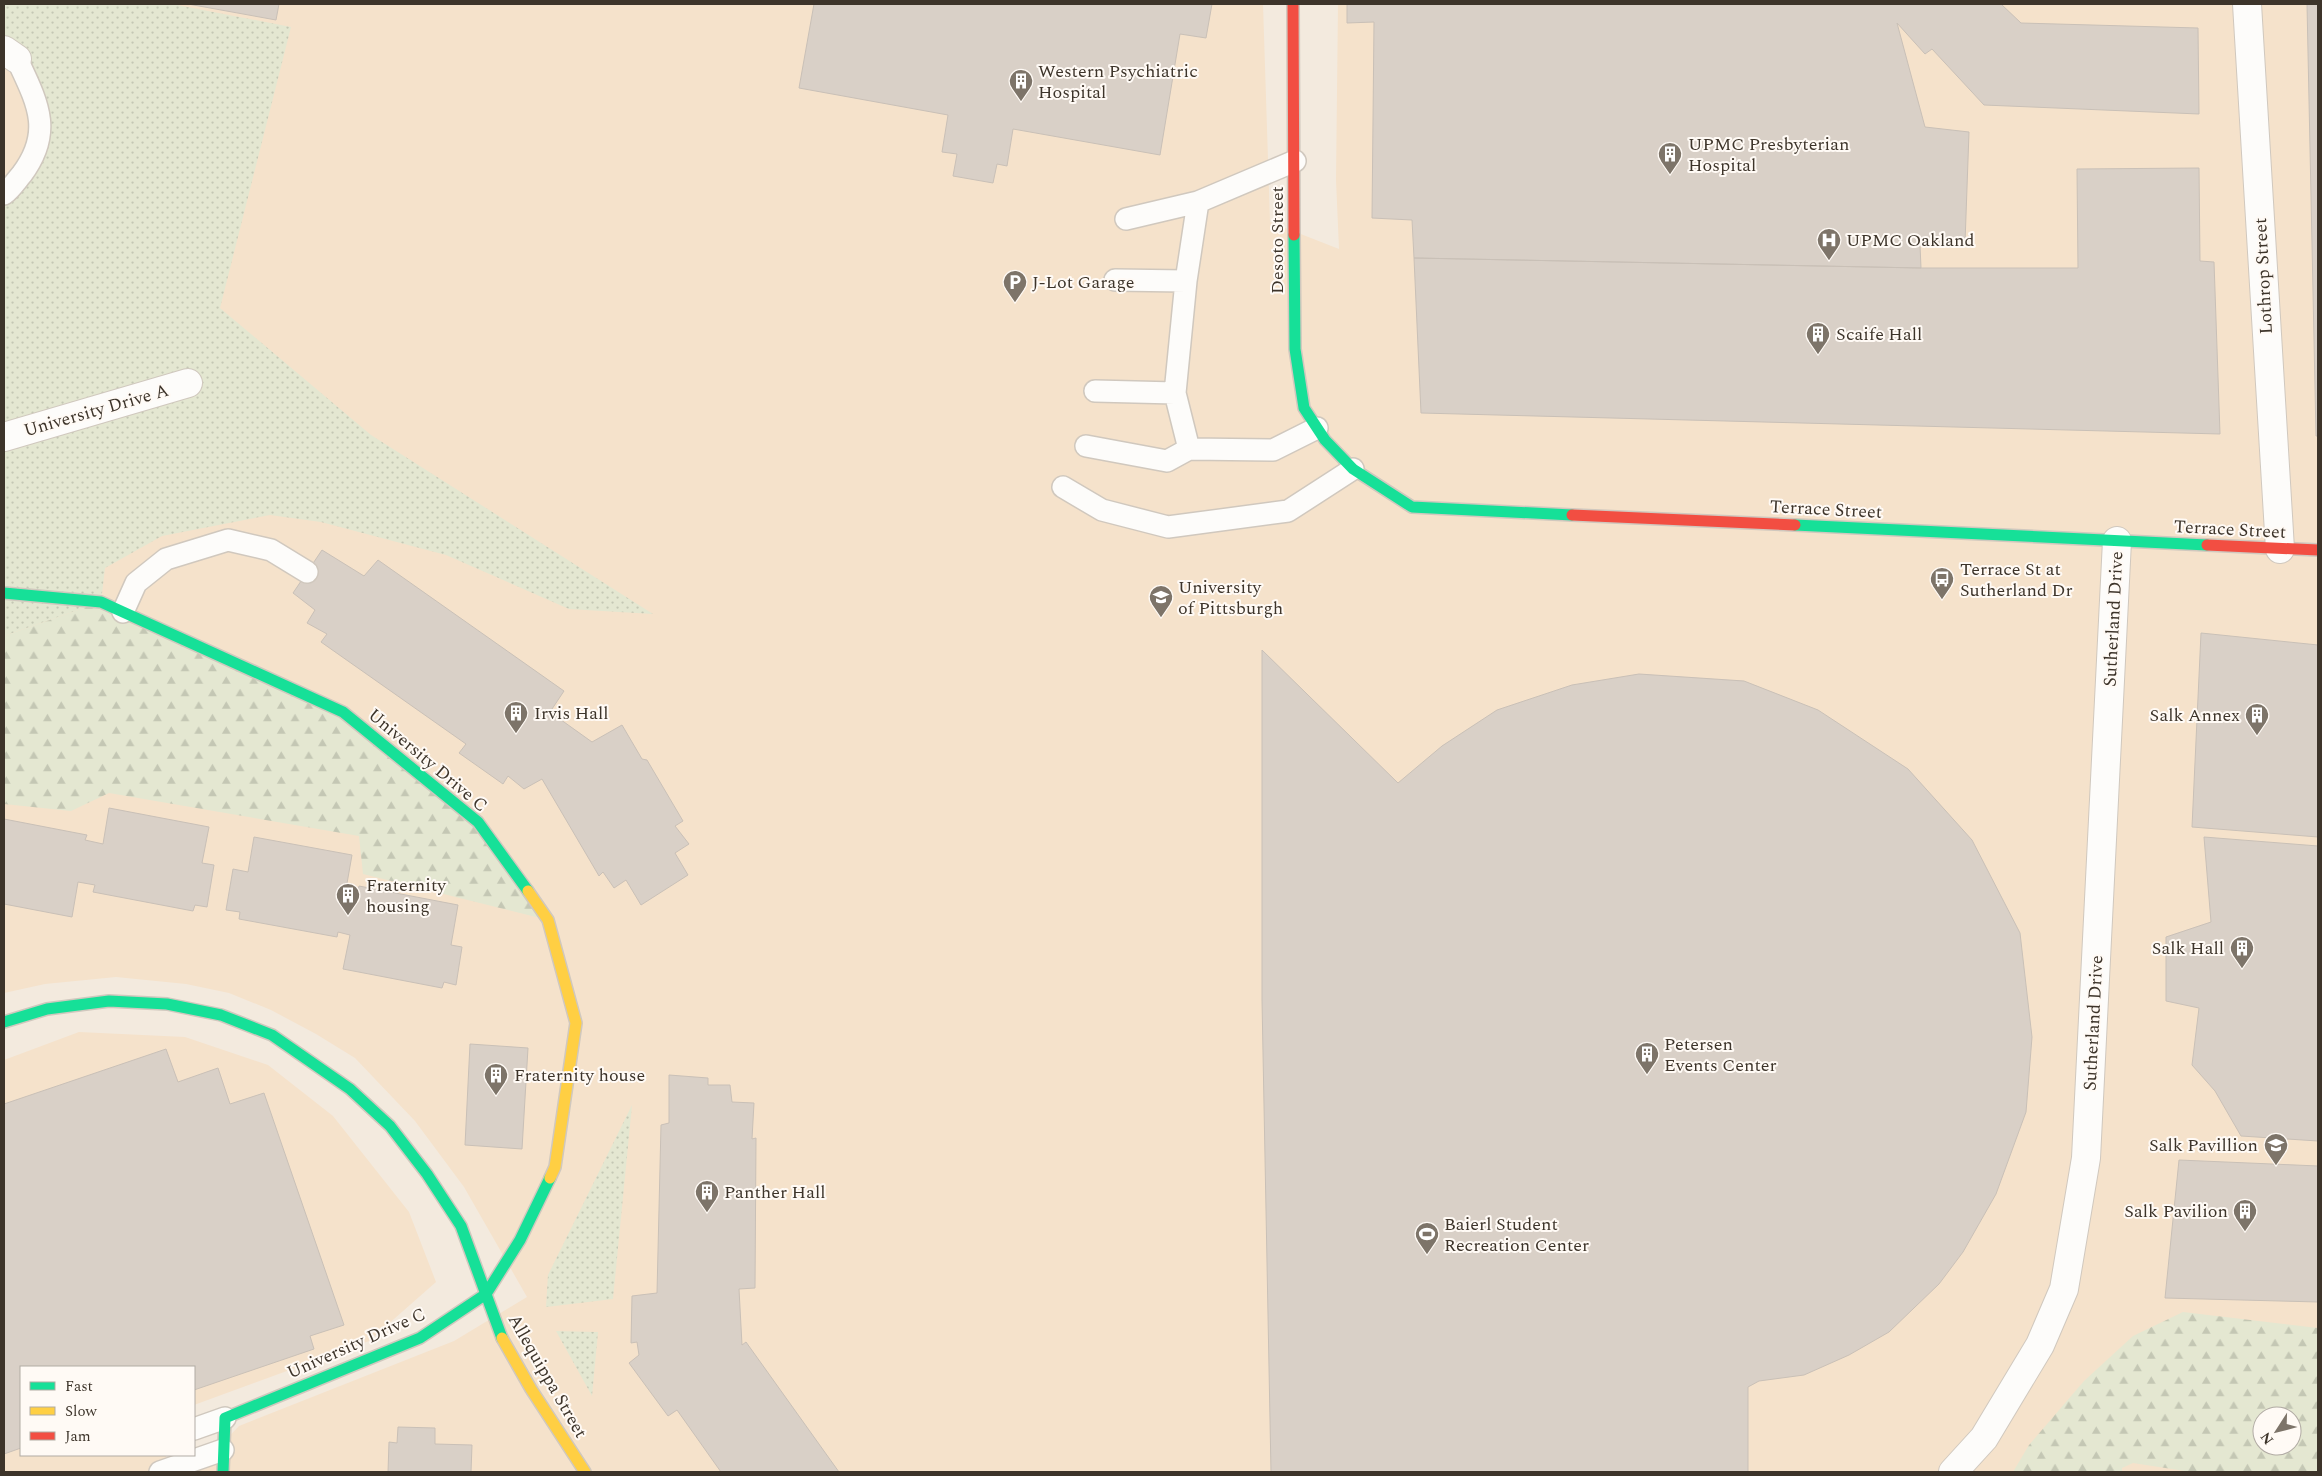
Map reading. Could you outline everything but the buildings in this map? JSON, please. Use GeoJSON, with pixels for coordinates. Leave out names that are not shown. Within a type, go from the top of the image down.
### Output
{"type":"FeatureCollection","features":[{"type":"Feature","properties":{"kind":"street","name":"Desoto Street"},"geometry":{"type":"LineString","coordinates":[[1293,4],[1295,160],[1294,349],[1304,408],[1317,428],[1349,466]]}},
{"type":"Feature","properties":{"kind":"street","name":"Lothrop Street"},"geometry":{"type":"LineString","coordinates":[[2247,4],[2280,549]]}},
{"type":"Feature","properties":{"kind":"street","name":"University Drive A"},"geometry":{"type":"LineString","coordinates":[[4,437],[188,383]]}},
{"type":"Feature","properties":{"kind":"street","name":"Terrace Street"},"geometry":{"type":"LineString","coordinates":[[1349,466],[1412,507],[2318,550]]}},
{"type":"Feature","properties":{"kind":"street","name":"Sutherland Drive"},"geometry":{"type":"LineString","coordinates":[[1953,1472],[1984,1438],[2040,1345],[2064,1289],[2075,1228],[2086,1158],[2116,541]]}},
{"type":"Feature","properties":{"kind":"street","name":"University Drive C"},"geometry":{"type":"LineString","coordinates":[[4,593],[101,602],[343,712],[478,822],[548,920],[567,996],[576,1023],[555,1167],[520,1240],[486,1294],[420,1338],[225,1418]]}},
{"type":"Feature","properties":{"kind":"street","name":"Allequippa Street"},"geometry":{"type":"LineString","coordinates":[[4,1022],[47,1009],[108,1001],[167,1004],[221,1015],[272,1035],[314,1062],[350,1089],[390,1126],[426,1174],[461,1226],[501,1336],[531,1389],[585,1472]]}},
{"type":"Feature","properties":{"kind":"street"},"geometry":{"type":"LineString","coordinates":[[223,1472],[225,1418]]}},
{"type":"Feature","properties":{"kind":"lane"},"geometry":{"type":"LineString","coordinates":[[4,194],[29,164],[41,136],[37,101],[10,54]]}},
{"type":"Feature","properties":{"kind":"lane"},"geometry":{"type":"LineString","coordinates":[[1126,219],[1198,202],[1295,160]]}},
{"type":"Feature","properties":{"kind":"lane"},"geometry":{"type":"LineString","coordinates":[[1189,449],[1175,393],[1186,281],[1198,202]]}},
{"type":"Feature","properties":{"kind":"lane"},"geometry":{"type":"LineString","coordinates":[[1115,280],[1186,281]]}},
{"type":"Feature","properties":{"kind":"lane"},"geometry":{"type":"LineString","coordinates":[[1095,391],[1175,393]]}},
{"type":"Feature","properties":{"kind":"lane"},"geometry":{"type":"LineString","coordinates":[[1086,446],[1167,461],[1189,449],[1273,450],[1317,428]]}},
{"type":"Feature","properties":{"kind":"lane"},"geometry":{"type":"LineString","coordinates":[[1063,486],[1102,510],[1168,527],[1288,511],[1349,466]]}},
{"type":"Feature","properties":{"kind":"lane"},"geometry":{"type":"LineString","coordinates":[[123,612],[136,583],[166,559],[228,540],[271,550],[307,572]]}},
{"type":"Feature","properties":{"kind":"lane"},"geometry":{"type":"LineString","coordinates":[[195,1429],[225,1418]]}},
{"type":"Feature","properties":{"kind":"lane"},"geometry":{"type":"LineString","coordinates":[[160,1472],[223,1450]]}},
{"type":"Feature","properties":{"kind":"shaded area","name":"University of Pittsburgh"},"geometry":{"type":"Polygon","coordinates":[[[4,4],[1263,4],[1270,222],[1339,249],[1336,180],[1338,4],[2318,4],[2318,1472],[195,1472],[239,1426],[454,1341],[527,1297],[464,1187],[415,1121],[355,1058],[271,1010],[229,993],[186,984],[116,977],[45,984],[4,993],[4,4]]]}},
{"type":"Feature","properties":{"kind":"shaded area"},"geometry":{"type":"Polygon","coordinates":[[[79,1032],[185,1037],[268,1065],[333,1116],[409,1212],[436,1282],[369,1341],[195,1405],[195,1366],[20,1366],[20,1456],[166,1456],[167,1472],[4,1472],[4,1060],[79,1032]]]}},
{"type":"Feature","properties":{"kind":"green space"},"geometry":{"type":"Polygon","coordinates":[[[4,4],[172,4],[291,27],[220,308],[371,435],[653,614],[569,609],[446,555],[321,522],[270,515],[162,536],[105,568],[101,602],[4,636],[4,194],[41,136],[4,50],[4,4]]]}},
{"type":"Feature","properties":{"kind":"green space"},"geometry":{"type":"Polygon","coordinates":[[[101,602],[343,712],[478,822],[548,920],[363,874],[359,836],[109,793],[71,811],[4,804],[4,636],[101,602]]]}},
{"type":"Feature","properties":{"kind":"green space"},"geometry":{"type":"Polygon","coordinates":[[[632,1105],[613,1299],[546,1307],[548,1275],[632,1105]]]}},
{"type":"Feature","properties":{"kind":"green space"},"geometry":{"type":"Polygon","coordinates":[[[2183,1312],[2318,1328],[2318,1472],[2191,1472],[2133,1463],[2122,1468],[2122,1472],[2013,1472],[2029,1445],[2084,1381],[2133,1336],[2183,1312]]]}},
{"type":"Feature","properties":{"kind":"green space"},"geometry":{"type":"Polygon","coordinates":[[[556,1331],[598,1332],[592,1396],[556,1331]]]}},
{"type":"Feature","properties":{"kind":"traffic: fast"},"geometry":{"type":"LineString","coordinates":[[1294,235],[1295,349],[1304,408],[1325,440],[1353,469],[1412,507],[1572,515]]}},
{"type":"Feature","properties":{"kind":"traffic: fast"},"geometry":{"type":"LineString","coordinates":[[1795,525],[2207,545]]}},
{"type":"Feature","properties":{"kind":"traffic: fast"},"geometry":{"type":"LineString","coordinates":[[4,593],[101,602],[343,712],[478,822],[528,891]]}},
{"type":"Feature","properties":{"kind":"traffic: fast"},"geometry":{"type":"LineString","coordinates":[[4,1022],[47,1009],[109,1001],[167,1004],[221,1015],[272,1035],[350,1089],[390,1126],[427,1174],[461,1226],[502,1338]]}},
{"type":"Feature","properties":{"kind":"traffic: fast"},"geometry":{"type":"LineString","coordinates":[[223,1472],[225,1418],[420,1338],[486,1294],[520,1240],[550,1178]]}},
{"type":"Feature","properties":{"kind":"traffic: slow"},"geometry":{"type":"LineString","coordinates":[[528,891],[548,920],[576,1023],[555,1167],[550,1178]]}},
{"type":"Feature","properties":{"kind":"traffic: slow"},"geometry":{"type":"LineString","coordinates":[[502,1338],[531,1389],[585,1472]]}},
{"type":"Feature","properties":{"kind":"traffic: jam"},"geometry":{"type":"LineString","coordinates":[[1293,4],[1294,235]]}},
{"type":"Feature","properties":{"kind":"traffic: jam"},"geometry":{"type":"LineString","coordinates":[[1572,515],[1795,525]]}},
{"type":"Feature","properties":{"kind":"traffic: jam"},"geometry":{"type":"LineString","coordinates":[[2207,545],[2318,550]]}},
{"type":"Feature","properties":{"kind":"place","name":"Western Psychiatric Hospital"},"geometry":{"type":"Point","coordinates":[1021,102]}},
{"type":"Feature","properties":{"kind":"place","name":"UPMC Presbyterian Hospital"},"geometry":{"type":"Point","coordinates":[1670,175]}},
{"type":"Feature","properties":{"kind":"place","name":"UPMC Oakland"},"geometry":{"type":"Point","coordinates":[1829,261]}},
{"type":"Feature","properties":{"kind":"place","name":"J-Lot Garage"},"geometry":{"type":"Point","coordinates":[1015,303]}},
{"type":"Feature","properties":{"kind":"place","name":"Scaife Hall"},"geometry":{"type":"Point","coordinates":[1818,355]}},
{"type":"Feature","properties":{"kind":"place","name":"Terrace St at Sutherland Dr"},"geometry":{"type":"Point","coordinates":[1942,600]}},
{"type":"Feature","properties":{"kind":"place","name":"University of Pittsburgh"},"geometry":{"type":"Point","coordinates":[1161,618]}},
{"type":"Feature","properties":{"kind":"place","name":"Irvis Hall"},"geometry":{"type":"Point","coordinates":[516,734]}},
{"type":"Feature","properties":{"kind":"place","name":"Salk Annex"},"geometry":{"type":"Point","coordinates":[2257,736]}},
{"type":"Feature","properties":{"kind":"place","name":"Fraternity housing"},"geometry":{"type":"Point","coordinates":[348,916]}},
{"type":"Feature","properties":{"kind":"place","name":"Salk Hall"},"geometry":{"type":"Point","coordinates":[2242,969]}},
{"type":"Feature","properties":{"kind":"place","name":"Petersen Events Center"},"geometry":{"type":"Point","coordinates":[1647,1075]}},
{"type":"Feature","properties":{"kind":"place","name":"Fraternity house"},"geometry":{"type":"Point","coordinates":[496,1096]}},
{"type":"Feature","properties":{"kind":"place","name":"Salk Pavillion"},"geometry":{"type":"Point","coordinates":[2276,1166]}},
{"type":"Feature","properties":{"kind":"place","name":"Panther Hall"},"geometry":{"type":"Point","coordinates":[707,1213]}},
{"type":"Feature","properties":{"kind":"place","name":"Salk Pavilion"},"geometry":{"type":"Point","coordinates":[2245,1232]}},
{"type":"Feature","properties":{"kind":"place","name":"Baierl Student Recreation Center"},"geometry":{"type":"Point","coordinates":[1427,1255]}}]}
